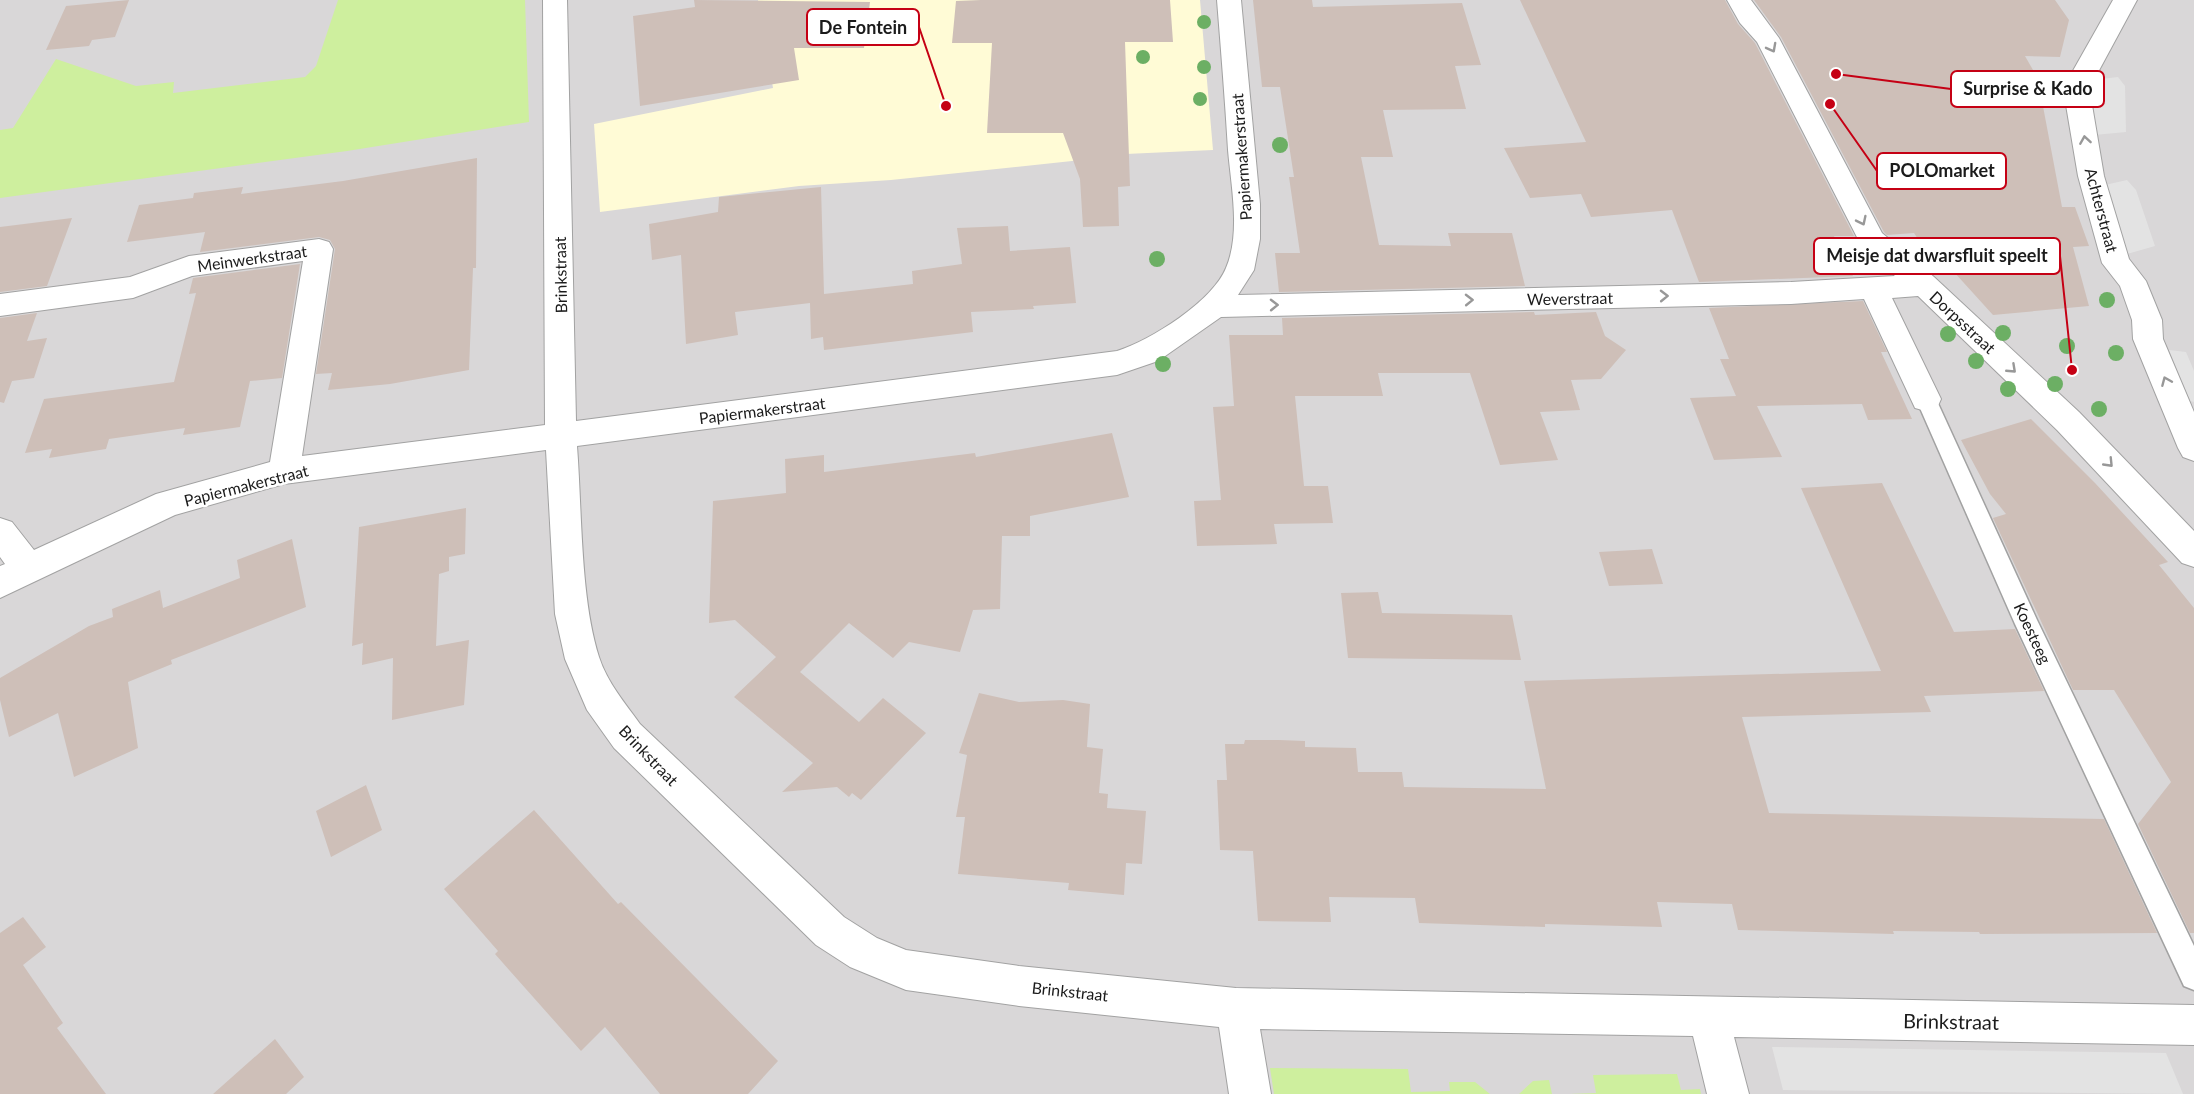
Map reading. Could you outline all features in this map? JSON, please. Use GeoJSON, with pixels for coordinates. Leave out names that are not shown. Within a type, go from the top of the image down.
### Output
{"type":"FeatureCollection","features":[{"type":"Feature","properties":{"kind":"street","name":"Brinkstraat"},"geometry":{"type":"LineString","coordinates":[[555,0],[561,435],[572,614],[582,659],[600,699],[627,736],[830,931],[864,953],[906,970],[1019,986],[1236,1008],[2194,1025]]}},
{"type":"Feature","properties":{"kind":"street","name":"Papiermakerstraat"},"geometry":{"type":"LineString","coordinates":[[14,575],[167,504],[284,471],[1117,363],[1147,353],[1215,306],[1240,270],[1246,239],[1246,204],[1229,0]]}},
{"type":"Feature","properties":{"kind":"street","name":"Dorpsstraat"},"geometry":{"type":"LineString","coordinates":[[1739,0],[1749,18],[1767,38],[1872,240],[1924,285],[2068,421],[2194,553]]}},
{"type":"Feature","properties":{"kind":"street","name":"Achterstraat"},"geometry":{"type":"LineString","coordinates":[[2125,0],[2083,76],[2079,105],[2091,176],[2116,262],[2132,281],[2147,320],[2148,339],[2194,448]]}},
{"type":"Feature","properties":{"kind":"street","name":"Meinwerkstraat"},"geometry":{"type":"LineString","coordinates":[[0,305],[133,287],[189,267],[319,249],[284,471]]}},
{"type":"Feature","properties":{"kind":"street","name":"Weverstraat"},"geometry":{"type":"LineString","coordinates":[[1215,306],[1875,290],[1924,285]]}},
{"type":"Feature","properties":{"kind":"street","name":"Koesteeg"},"geometry":{"type":"LineString","coordinates":[[1875,290],[1926,399]]}},
{"type":"Feature","properties":{"kind":"street"},"geometry":{"type":"LineString","coordinates":[[0,532],[14,575]]}},
{"type":"Feature","properties":{"kind":"street"},"geometry":{"type":"LineString","coordinates":[[1236,1008],[1250,1094]]}},
{"type":"Feature","properties":{"kind":"street"},"geometry":{"type":"LineString","coordinates":[[1708,1016],[1728,1094]]}},
{"type":"Feature","properties":{"kind":"lane","name":"Koesteeg"},"geometry":{"type":"LineString","coordinates":[[1926,399],[2027,624],[2194,976]]}},
{"type":"Feature","properties":{"kind":"shaded area"},"geometry":{"type":"Polygon","coordinates":[[[0,0],[2194,0],[2194,1094],[0,1094],[0,0]]]}},
{"type":"Feature","properties":{"kind":"shaded area"},"geometry":{"type":"Polygon","coordinates":[[[758,0],[1200,0],[1213,150],[1104,155],[1072,161],[891,180],[799,186],[600,212],[594,124],[773,88],[758,0]]]}},
{"type":"Feature","properties":{"kind":"shaded area"},"geometry":{"type":"Polygon","coordinates":[[[2118,77],[2125,86],[2126,132],[2094,135],[2091,107],[2093,80],[2118,77]]]}},
{"type":"Feature","properties":{"kind":"shaded area"},"geometry":{"type":"Polygon","coordinates":[[[2127,180],[2136,190],[2155,246],[2127,254],[2105,185],[2127,180]]]}},
{"type":"Feature","properties":{"kind":"shaded area"},"geometry":{"type":"Polygon","coordinates":[[[2169,350],[2186,352],[2194,371],[2194,402],[2190,401],[2169,350]]]}},
{"type":"Feature","properties":{"kind":"shaded area"},"geometry":{"type":"Polygon","coordinates":[[[1772,1047],[2166,1053],[2183,1094],[1783,1090],[1772,1047]]]}},
{"type":"Feature","properties":{"kind":"green space"},"geometry":{"type":"Polygon","coordinates":[[[338,0],[525,0],[529,122],[347,151],[0,198],[0,130],[13,128],[56,59],[136,86],[174,82],[173,93],[305,77],[316,66],[338,0]]]}},
{"type":"Feature","properties":{"kind":"green space"},"geometry":{"type":"Polygon","coordinates":[[[1270,1068],[1408,1069],[1411,1092],[1450,1091],[1449,1082],[1475,1082],[1490,1094],[1274,1094],[1270,1068]]]}},
{"type":"Feature","properties":{"kind":"green space"},"geometry":{"type":"Polygon","coordinates":[[[1677,1074],[1681,1090],[1700,1089],[1701,1094],[1570,1094],[1596,1093],[1593,1075],[1677,1074]]]}},
{"type":"Feature","properties":{"kind":"green space"},"geometry":{"type":"Polygon","coordinates":[[[1549,1080],[1552,1094],[1519,1094],[1533,1081],[1549,1080]]]}},
{"type":"Feature","properties":{"kind":"building"},"geometry":{"type":"Polygon","coordinates":[[[129,0],[115,37],[92,40],[89,46],[46,50],[66,6],[129,0]]]}},
{"type":"Feature","properties":{"kind":"building"},"geometry":{"type":"Polygon","coordinates":[[[694,0],[870,2],[864,48],[794,48],[799,80],[640,106],[633,16],[695,7],[694,0]]]}},
{"type":"Feature","properties":{"kind":"building"},"geometry":{"type":"Polygon","coordinates":[[[1170,0],[1173,42],[1125,42],[1130,186],[1118,187],[1119,226],[1083,227],[1080,179],[1063,133],[987,133],[992,43],[952,43],[956,1],[1170,0]]]}},
{"type":"Feature","properties":{"kind":"building"},"geometry":{"type":"Polygon","coordinates":[[[1253,0],[1312,0],[1313,7],[1462,3],[1481,65],[1455,66],[1466,109],[1383,110],[1393,157],[1361,157],[1379,245],[1451,246],[1448,233],[1512,233],[1525,286],[1279,292],[1275,253],[1300,253],[1289,177],[1294,177],[1280,87],[1262,87],[1253,0]]]}},
{"type":"Feature","properties":{"kind":"building"},"geometry":{"type":"Polygon","coordinates":[[[1520,0],[1725,0],[1738,24],[1755,43],[1854,236],[1834,236],[1853,276],[1699,282],[1672,210],[1591,217],[1581,194],[1530,198],[1504,148],[1586,142],[1520,0]]]}},
{"type":"Feature","properties":{"kind":"building"},"geometry":{"type":"Polygon","coordinates":[[[1754,0],[2055,0],[2069,20],[2060,57],[2025,56],[2050,100],[2042,101],[2062,207],[2075,207],[2089,246],[2073,247],[2089,306],[1993,315],[1944,261],[1933,262],[1914,233],[1887,235],[1781,37],[1754,0]]]}},
{"type":"Feature","properties":{"kind":"building"},"geometry":{"type":"Polygon","coordinates":[[[477,158],[476,268],[473,268],[469,370],[390,384],[328,390],[332,373],[316,374],[335,249],[330,240],[319,237],[200,252],[205,232],[127,242],[139,205],[193,198],[194,193],[243,187],[241,194],[343,181],[477,158]]]}},
{"type":"Feature","properties":{"kind":"building"},"geometry":{"type":"Polygon","coordinates":[[[821,187],[824,294],[913,284],[912,271],[962,264],[957,228],[1008,226],[1010,251],[1070,247],[1076,303],[1033,306],[1034,309],[971,312],[973,332],[824,350],[823,337],[811,339],[810,303],[735,312],[738,335],[686,344],[681,255],[652,260],[649,224],[718,212],[719,197],[821,187]]]}},
{"type":"Feature","properties":{"kind":"building"},"geometry":{"type":"Polygon","coordinates":[[[72,218],[47,286],[0,292],[0,227],[72,218]]]}},
{"type":"Feature","properties":{"kind":"building"},"geometry":{"type":"Polygon","coordinates":[[[300,264],[282,378],[250,381],[240,427],[183,435],[185,428],[109,439],[106,449],[49,458],[52,449],[25,453],[44,399],[174,382],[196,293],[189,294],[193,278],[300,264]]]}},
{"type":"Feature","properties":{"kind":"building"},"geometry":{"type":"Polygon","coordinates":[[[1863,301],[1887,352],[1881,352],[1912,419],[1868,420],[1862,404],[1757,406],[1782,457],[1714,460],[1690,398],[1736,396],[1720,359],[1729,359],[1709,308],[1863,301]]]}},
{"type":"Feature","properties":{"kind":"building"},"geometry":{"type":"Polygon","coordinates":[[[1534,312],[1535,315],[1596,312],[1605,336],[1626,350],[1601,379],[1571,380],[1580,410],[1540,412],[1558,460],[1500,465],[1470,373],[1378,373],[1383,396],[1295,396],[1304,486],[1328,486],[1333,523],[1274,524],[1277,544],[1197,546],[1194,501],[1221,500],[1213,407],[1234,406],[1229,335],[1283,335],[1282,318],[1534,312]]]}},
{"type":"Feature","properties":{"kind":"building"},"geometry":{"type":"Polygon","coordinates":[[[37,313],[27,341],[47,338],[34,378],[12,381],[4,403],[0,402],[0,318],[37,313]]]}},
{"type":"Feature","properties":{"kind":"building"},"geometry":{"type":"Polygon","coordinates":[[[2031,419],[2095,483],[2168,562],[2159,565],[2194,608],[2194,933],[2190,933],[2138,824],[2171,782],[2114,690],[2073,690],[1993,518],[2006,514],[1990,494],[1961,440],[2031,419]]]}},
{"type":"Feature","properties":{"kind":"building"},"geometry":{"type":"Polygon","coordinates":[[[1112,433],[1129,497],[1030,516],[1030,536],[1002,536],[1000,609],[973,610],[960,652],[909,642],[893,658],[849,623],[800,672],[859,722],[883,698],[926,733],[861,800],[852,793],[849,797],[837,787],[782,792],[813,763],[734,697],[776,657],[735,620],[709,623],[713,501],[786,493],[785,459],[824,455],[824,472],[975,453],[976,457],[1112,433]]]}},
{"type":"Feature","properties":{"kind":"building"},"geometry":{"type":"Polygon","coordinates":[[[1882,483],[1954,632],[2015,629],[2044,691],[1924,696],[1931,712],[1742,717],[1769,813],[2104,819],[2157,933],[1980,934],[1979,932],[1893,931],[1894,934],[1738,930],[1732,904],[1657,902],[1662,927],[1545,924],[1545,927],[1419,923],[1415,898],[1329,897],[1331,922],[1258,921],[1253,851],[1220,850],[1217,780],[1227,780],[1225,744],[1244,744],[1245,740],[1279,740],[1305,741],[1305,747],[1356,748],[1358,772],[1402,772],[1404,787],[1546,789],[1524,681],[1881,671],[1801,488],[1882,483]]]}},
{"type":"Feature","properties":{"kind":"building"},"geometry":{"type":"Polygon","coordinates":[[[466,508],[465,554],[449,557],[449,571],[439,574],[436,646],[469,640],[464,705],[392,720],[393,658],[362,665],[363,643],[352,646],[359,527],[466,508]]]}},
{"type":"Feature","properties":{"kind":"building"},"geometry":{"type":"Polygon","coordinates":[[[292,539],[306,607],[171,660],[172,664],[128,682],[138,748],[74,777],[58,713],[9,737],[0,700],[0,678],[89,626],[113,617],[112,609],[160,590],[163,608],[240,578],[237,560],[292,539]]]}},
{"type":"Feature","properties":{"kind":"building"},"geometry":{"type":"Polygon","coordinates":[[[1652,549],[1663,584],[1609,586],[1599,552],[1652,549]]]}},
{"type":"Feature","properties":{"kind":"building"},"geometry":{"type":"Polygon","coordinates":[[[1378,592],[1382,613],[1512,615],[1521,660],[1348,658],[1341,593],[1378,592]]]}},
{"type":"Feature","properties":{"kind":"building"},"geometry":{"type":"Polygon","coordinates":[[[979,693],[1019,702],[1063,700],[1090,704],[1087,747],[1103,749],[1099,793],[1108,794],[1107,808],[1146,811],[1142,864],[1126,863],[1124,895],[1068,890],[1069,883],[958,874],[965,817],[956,817],[967,755],[959,753],[979,693]]]}},
{"type":"Feature","properties":{"kind":"building"},"geometry":{"type":"Polygon","coordinates":[[[366,785],[382,830],[331,857],[316,811],[366,785]]]}},
{"type":"Feature","properties":{"kind":"building"},"geometry":{"type":"Polygon","coordinates":[[[534,810],[618,904],[621,902],[778,1061],[748,1094],[660,1094],[605,1027],[581,1051],[495,954],[498,951],[444,889],[534,810]]]}},
{"type":"Feature","properties":{"kind":"building"},"geometry":{"type":"Polygon","coordinates":[[[23,917],[46,947],[23,965],[63,1023],[57,1028],[106,1094],[0,1094],[0,933],[23,917]]]}},
{"type":"Feature","properties":{"kind":"building"},"geometry":{"type":"Polygon","coordinates":[[[275,1039],[304,1077],[286,1094],[213,1094],[275,1039]]]}},
{"type":"Feature","properties":{"kind":"place","name":"Surprise & Kado"},"geometry":{"type":"Point","coordinates":[1836,74]}},
{"type":"Feature","properties":{"kind":"place","name":"POLOmarket"},"geometry":{"type":"Point","coordinates":[1830,104]}},
{"type":"Feature","properties":{"kind":"place","name":"De Fontein"},"geometry":{"type":"Point","coordinates":[946,106]}},
{"type":"Feature","properties":{"kind":"place","name":"Meisje dat dwarsfluit speelt"},"geometry":{"type":"Point","coordinates":[2072,370]}}]}
